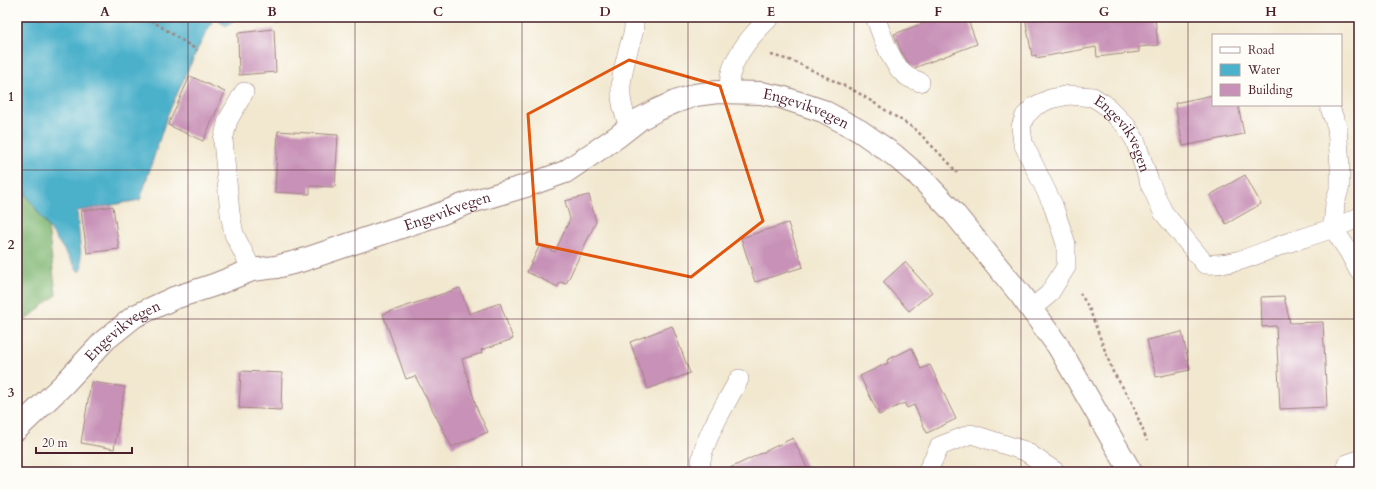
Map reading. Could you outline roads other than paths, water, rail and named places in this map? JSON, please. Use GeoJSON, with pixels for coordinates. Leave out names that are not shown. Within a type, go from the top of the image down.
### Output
{"type":"FeatureCollection","features":[{"type":"Feature","properties":{"kind":"street","name":"Engevikvegen"},"geometry":{"type":"LineString","coordinates":[[17,429],[63,385],[105,340],[135,316],[174,298],[214,285],[252,270],[276,267],[300,261],[440,214],[468,203],[529,185],[565,172],[617,137],[640,119],[657,110],[696,95],[729,92],[768,94],[823,111],[860,131],[894,155],[924,181],[953,212],[1020,294],[1058,346],[1131,472]]}},
{"type":"Feature","properties":{"kind":"lane"},"geometry":{"type":"LineString","coordinates":[[729,92],[730,77],[739,54],[770,17]]}},
{"type":"Feature","properties":{"kind":"lane"},"geometry":{"type":"LineString","coordinates":[[875,17],[889,52],[901,71],[908,78],[920,82]]}},
{"type":"Feature","properties":{"kind":"lane"},"geometry":{"type":"LineString","coordinates":[[630,126],[626,119],[621,100],[620,85],[624,66],[638,20]]}},
{"type":"Feature","properties":{"kind":"lane"},"geometry":{"type":"LineString","coordinates":[[244,92],[228,120],[223,140],[230,213],[234,234],[252,270]]}},
{"type":"Feature","properties":{"kind":"lane","name":"Engevikvegen"},"geometry":{"type":"LineString","coordinates":[[1031,309],[1049,294],[1066,267],[1066,244],[1053,205],[1023,144],[1022,127],[1025,116],[1035,106],[1050,99],[1069,95],[1093,97],[1104,104],[1126,126],[1135,140],[1149,181],[1163,212],[1205,264],[1218,265],[1246,260],[1274,247],[1333,228],[1359,217]]}},
{"type":"Feature","properties":{"kind":"lane"},"geometry":{"type":"LineString","coordinates":[[1329,106],[1336,127],[1340,166],[1340,186],[1335,204],[1333,228],[1349,252],[1359,271]]}},
{"type":"Feature","properties":{"kind":"lane"},"geometry":{"type":"LineString","coordinates":[[702,472],[700,469],[701,455],[706,440],[739,379]]}},
{"type":"Feature","properties":{"kind":"lane"},"geometry":{"type":"LineString","coordinates":[[927,472],[940,446],[971,434],[1025,451],[1056,472]]}},
{"type":"Feature","properties":{"kind":"water"},"geometry":{"type":"Polygon","coordinates":[[[17,17],[238,17],[226,26],[214,18],[197,50],[167,116],[140,200],[77,211],[82,268],[79,272],[23,190],[17,184],[17,17]]]}},
{"type":"Feature","properties":{"kind":"water"},"geometry":{"type":"Polygon","coordinates":[[[270,17],[293,17],[293,19],[276,24],[270,17]]]}}]}
